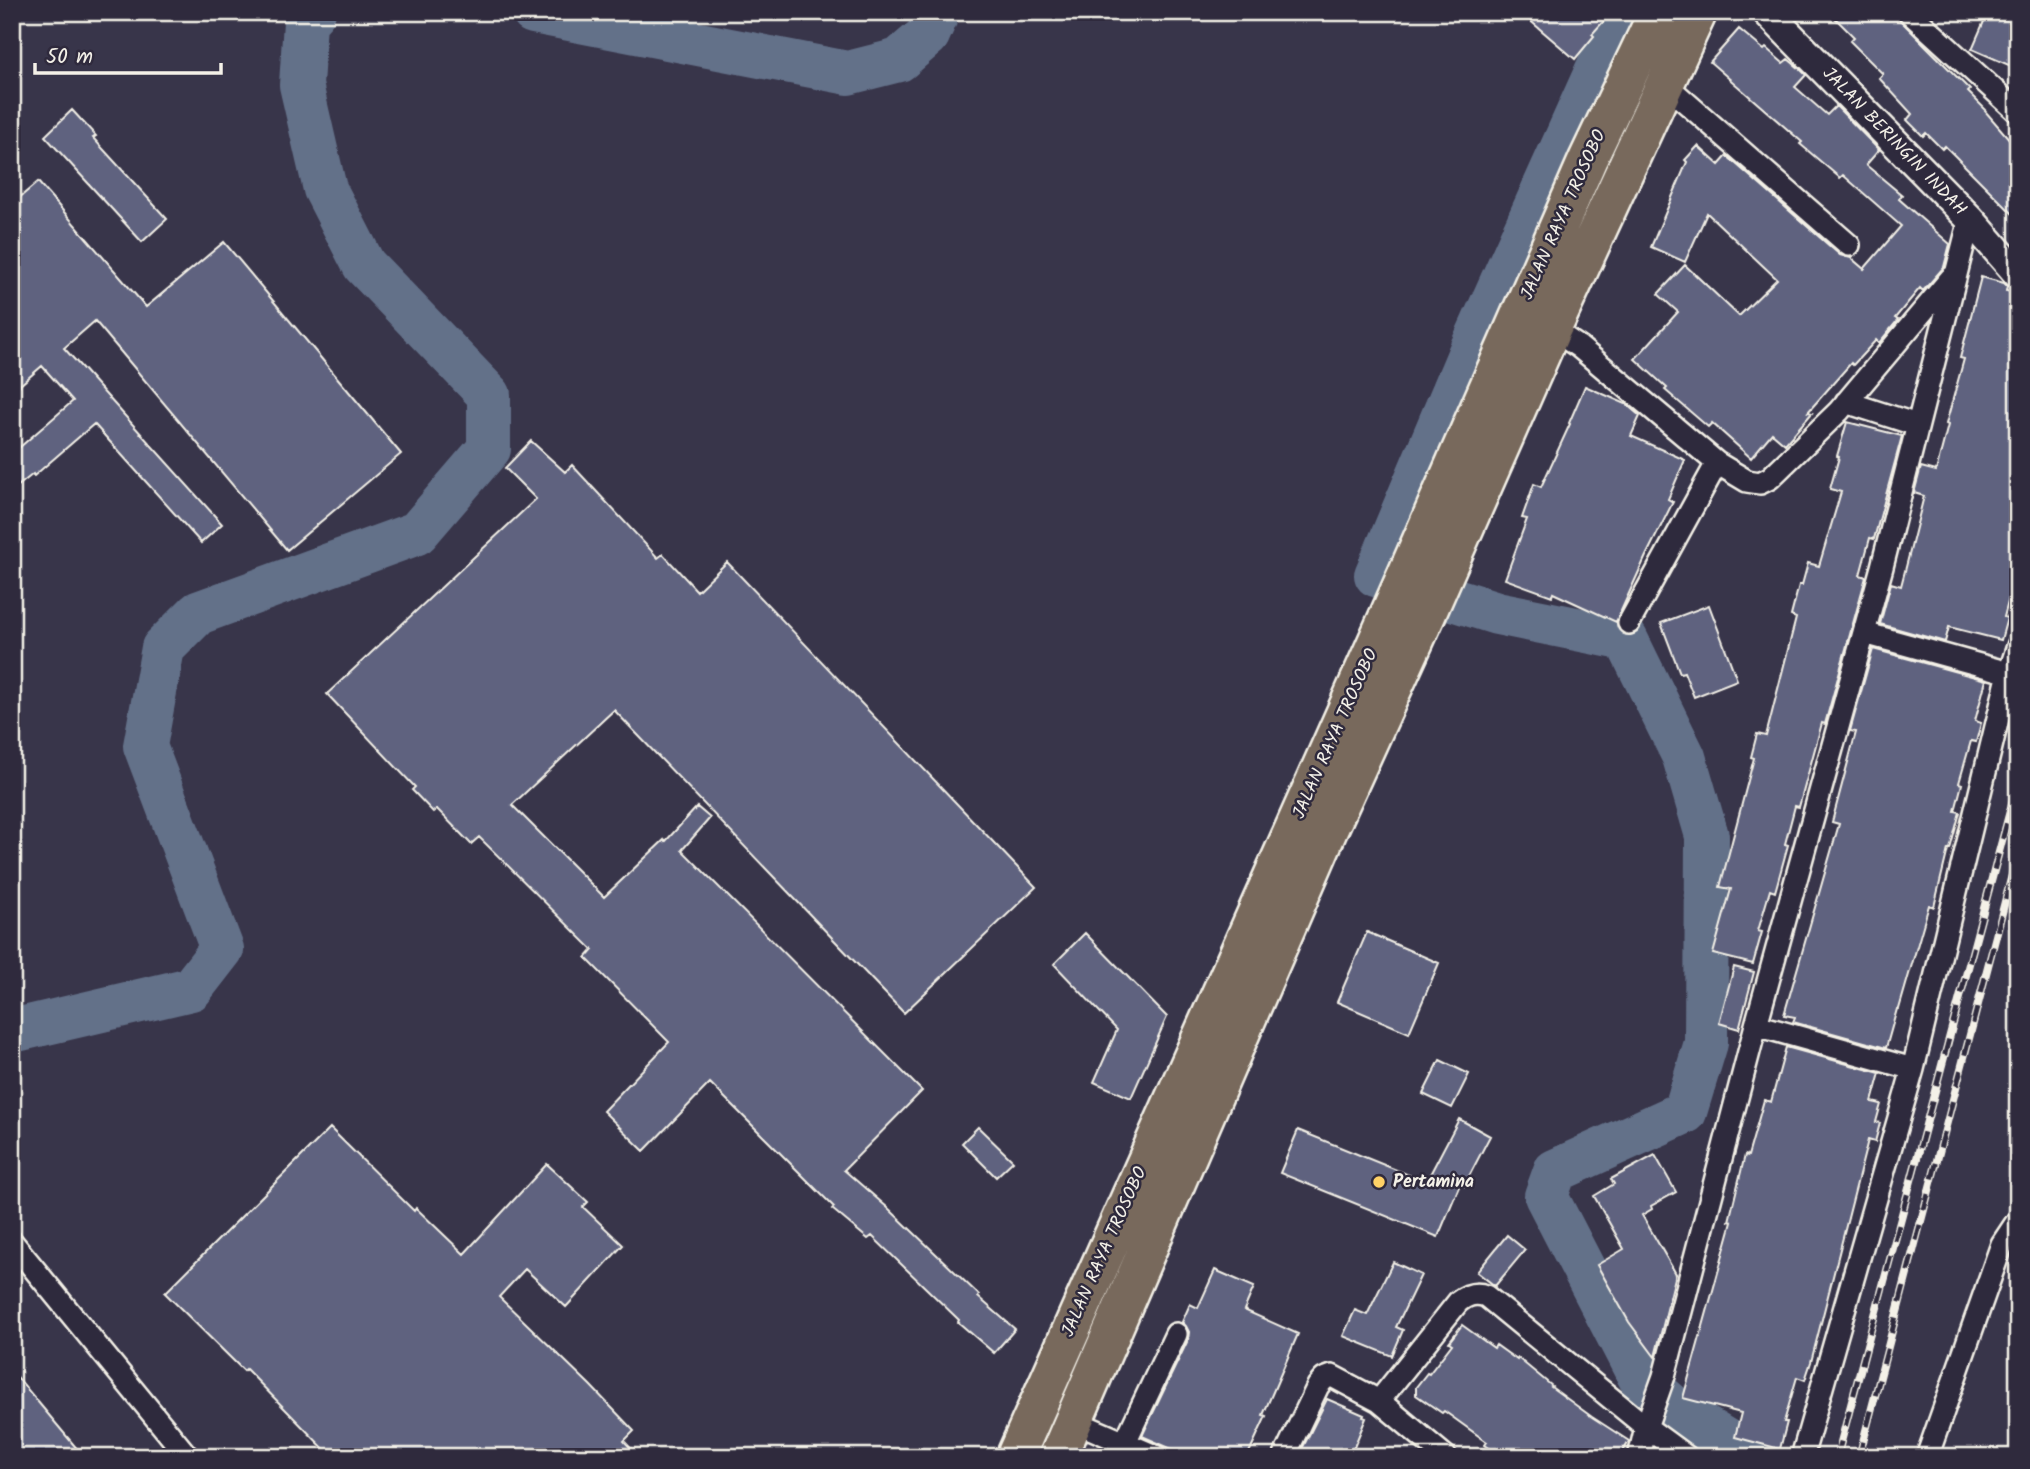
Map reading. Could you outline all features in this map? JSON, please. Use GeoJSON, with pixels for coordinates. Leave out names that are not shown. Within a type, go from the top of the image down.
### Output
{"type":"FeatureCollection","features":[{"type":"Feature","properties":{"kind":"highway","name":"JALAN RAYA TROSOBO"},"geometry":{"type":"LineString","coordinates":[[1058,1457],[1323,844],[1417,593],[1588,159],[1658,12]]}},
{"type":"Feature","properties":{"kind":"highway","name":"JALAN RAYA TROSOBO"},"geometry":{"type":"LineString","coordinates":[[1014,1457],[1417,593],[1552,330],[1698,12]]}},
{"type":"Feature","properties":{"kind":"street","name":"JALAN BERINGIN INDAH"},"geometry":{"type":"LineString","coordinates":[[1767,12],[1970,219],[2018,274]]}},
{"type":"Feature","properties":{"kind":"street"},"geometry":{"type":"LineString","coordinates":[[1909,12],[2018,112]]}},
{"type":"Feature","properties":{"kind":"street"},"geometry":{"type":"LineString","coordinates":[[1666,85],[1849,245]]}},
{"type":"Feature","properties":{"kind":"street"},"geometry":{"type":"LineString","coordinates":[[1639,1457],[1646,1427],[1664,1376],[1756,1025],[1864,633],[1970,219]]}},
{"type":"Feature","properties":{"kind":"street"},"geometry":{"type":"LineString","coordinates":[[1552,330],[1579,347],[1717,463],[1747,481],[1760,483],[1770,478],[1846,402],[1955,274]]}},
{"type":"Feature","properties":{"kind":"street"},"geometry":{"type":"LineString","coordinates":[[1846,402],[1917,425]]}},
{"type":"Feature","properties":{"kind":"street"},"geometry":{"type":"LineString","coordinates":[[1629,623],[1717,463]]}},
{"type":"Feature","properties":{"kind":"street"},"geometry":{"type":"LineString","coordinates":[[1864,633],[2009,673]]}},
{"type":"Feature","properties":{"kind":"street"},"geometry":{"type":"LineString","coordinates":[[1802,1457],[1913,1069],[2009,673],[2018,646]]}},
{"type":"Feature","properties":{"kind":"street"},"geometry":{"type":"LineString","coordinates":[[1756,1025],[1913,1069]]}},
{"type":"Feature","properties":{"kind":"street"},"geometry":{"type":"LineString","coordinates":[[1927,1457],[2002,1244],[2016,1227]]}},
{"type":"Feature","properties":{"kind":"street"},"geometry":{"type":"LineString","coordinates":[[12,1242],[188,1457]]}},
{"type":"Feature","properties":{"kind":"street"},"geometry":{"type":"LineString","coordinates":[[1379,1401],[1458,1302],[1465,1296],[1479,1293],[1687,1457]]}},
{"type":"Feature","properties":{"kind":"street"},"geometry":{"type":"LineString","coordinates":[[1121,1450],[1175,1334]]}},
{"type":"Feature","properties":{"kind":"street"},"geometry":{"type":"LineString","coordinates":[[1284,1457],[1318,1386],[1324,1379],[1332,1376],[1379,1401],[1435,1453]]}},
{"type":"Feature","properties":{"kind":"street"},"geometry":{"type":"LineString","coordinates":[[1074,1421],[1121,1450],[1157,1457]]}},
{"type":"Feature","properties":{"kind":"building"},"geometry":{"type":"Polygon","coordinates":[[[1520,12],[1612,12],[1592,34],[1594,36],[1575,59],[1520,12]]]}},
{"type":"Feature","properties":{"kind":"building"},"geometry":{"type":"Polygon","coordinates":[[[1829,12],[1892,12],[1970,90],[1968,92],[2011,141],[2018,140],[2018,219],[1945,146],[1942,149],[1926,133],[1923,136],[1907,120],[1912,114],[1879,78],[1883,74],[1850,41],[1854,37],[1829,12]]]}},
{"type":"Feature","properties":{"kind":"building"},"geometry":{"type":"Polygon","coordinates":[[[1988,12],[2018,12],[2018,52],[2011,66],[1972,49],[1988,12]]]}},
{"type":"Feature","properties":{"kind":"building"},"geometry":{"type":"Polygon","coordinates":[[[1739,29],[1764,50],[1766,48],[1783,63],[1788,59],[1806,75],[1795,87],[1827,115],[1836,106],[1879,150],[1866,165],[1902,195],[1899,199],[1950,244],[1944,267],[1923,291],[1920,288],[1895,318],[1898,320],[1879,343],[1876,340],[1853,365],[1851,363],[1808,412],[1812,413],[1785,444],[1772,433],[1751,458],[1712,423],[1708,427],[1665,390],[1667,388],[1635,359],[1678,312],[1658,294],[1685,265],[1739,316],[1777,279],[1707,213],[1685,262],[1651,247],[1687,162],[1685,160],[1698,146],[1719,165],[1727,156],[1840,255],[1851,258],[1864,269],[1901,226],[1843,175],[1840,178],[1800,144],[1802,142],[1710,62],[1739,29]]]}},
{"type":"Feature","properties":{"kind":"building"},"geometry":{"type":"Polygon","coordinates":[[[72,110],[96,136],[93,138],[167,219],[142,242],[45,136],[72,110]]]}},
{"type":"Feature","properties":{"kind":"building"},"geometry":{"type":"Polygon","coordinates":[[[38,182],[146,307],[224,242],[401,454],[287,550],[95,321],[64,348],[222,524],[201,543],[94,424],[34,476],[33,474],[12,491],[12,454],[73,401],[42,366],[12,392],[12,204],[38,182]]]}},
{"type":"Feature","properties":{"kind":"building"},"geometry":{"type":"Polygon","coordinates":[[[1981,277],[2004,283],[2007,286],[2006,291],[2018,293],[2018,580],[2014,579],[2001,640],[1949,627],[1945,642],[1880,624],[1891,583],[1901,586],[1906,567],[1924,496],[1914,493],[1921,467],[1936,471],[1964,359],[1960,358],[1981,277]]]}},
{"type":"Feature","properties":{"kind":"building"},"geometry":{"type":"Polygon","coordinates":[[[1585,386],[1626,404],[1640,416],[1631,436],[1685,460],[1668,499],[1673,502],[1616,622],[1553,593],[1552,596],[1505,579],[1527,519],[1522,518],[1534,484],[1541,487],[1585,386]]]}},
{"type":"Feature","properties":{"kind":"building"},"geometry":{"type":"Polygon","coordinates":[[[1847,422],[1902,436],[1874,539],[1870,538],[1860,575],[1866,577],[1825,724],[1822,723],[1799,807],[1795,806],[1775,892],[1770,890],[1758,931],[1762,932],[1753,964],[1713,954],[1731,889],[1720,887],[1754,758],[1751,757],[1757,734],[1766,736],[1796,618],[1791,616],[1799,585],[1802,585],[1808,563],[1819,566],[1841,492],[1830,489],[1847,422]]]}},
{"type":"Feature","properties":{"kind":"building"},"geometry":{"type":"Polygon","coordinates":[[[531,441],[565,472],[572,465],[658,558],[663,554],[697,591],[727,562],[1036,887],[904,1013],[614,710],[512,805],[604,897],[664,840],[665,842],[697,807],[710,818],[682,850],[922,1091],[844,1170],[888,1208],[979,1295],[978,1297],[1015,1329],[994,1353],[958,1322],[959,1320],[872,1236],[868,1239],[832,1209],[834,1207],[710,1083],[644,1151],[603,1111],[669,1042],[586,958],[593,950],[479,837],[471,844],[437,809],[433,812],[412,790],[415,787],[327,694],[536,499],[505,468],[531,441]]]}},
{"type":"Feature","properties":{"kind":"building"},"geometry":{"type":"Polygon","coordinates":[[[1709,605],[1737,680],[1694,697],[1684,672],[1680,673],[1661,623],[1709,605]]]}},
{"type":"Feature","properties":{"kind":"building"},"geometry":{"type":"Polygon","coordinates":[[[1873,649],[1986,680],[1975,721],[1981,723],[1976,742],[1971,741],[1959,783],[1962,784],[1955,811],[1960,812],[1950,849],[1934,907],[1929,905],[1886,1048],[1793,1022],[1795,1017],[1784,1015],[1839,824],[1832,822],[1856,732],[1850,731],[1873,649]]]}},
{"type":"Feature","properties":{"kind":"building"},"geometry":{"type":"Polygon","coordinates":[[[1367,932],[1439,963],[1409,1033],[1337,1002],[1367,932]]]}},
{"type":"Feature","properties":{"kind":"building"},"geometry":{"type":"Polygon","coordinates":[[[1085,933],[1167,1017],[1131,1098],[1094,1082],[1117,1030],[1054,964],[1085,933]]]}},
{"type":"Feature","properties":{"kind":"building"},"geometry":{"type":"Polygon","coordinates":[[[1734,967],[1754,972],[1739,1029],[1719,1023],[1734,967]]]}},
{"type":"Feature","properties":{"kind":"building"},"geometry":{"type":"Polygon","coordinates":[[[1786,1047],[1880,1073],[1872,1102],[1881,1104],[1876,1122],[1880,1123],[1875,1142],[1868,1140],[1811,1362],[1805,1380],[1797,1377],[1784,1422],[1787,1422],[1780,1449],[1735,1437],[1741,1413],[1683,1398],[1732,1222],[1729,1221],[1745,1155],[1748,1156],[1764,1100],[1771,1102],[1786,1047]]]}},
{"type":"Feature","properties":{"kind":"building"},"geometry":{"type":"Polygon","coordinates":[[[1440,1060],[1469,1074],[1452,1108],[1423,1094],[1440,1060]]]}},
{"type":"Feature","properties":{"kind":"building"},"geometry":{"type":"Polygon","coordinates":[[[1459,1119],[1490,1136],[1464,1186],[1460,1184],[1438,1237],[1280,1173],[1298,1130],[1426,1182],[1459,1119]]]}},
{"type":"Feature","properties":{"kind":"building"},"geometry":{"type":"Polygon","coordinates":[[[978,1127],[1013,1161],[996,1177],[962,1143],[978,1127]]]}},
{"type":"Feature","properties":{"kind":"building"},"geometry":{"type":"Polygon","coordinates":[[[330,1128],[414,1211],[416,1208],[464,1254],[547,1164],[588,1202],[583,1207],[623,1245],[566,1307],[525,1269],[499,1297],[634,1431],[624,1441],[639,1457],[332,1457],[246,1369],[244,1371],[165,1293],[330,1128]]]}},
{"type":"Feature","properties":{"kind":"building"},"geometry":{"type":"Polygon","coordinates":[[[1655,1155],[1676,1192],[1651,1206],[1652,1209],[1642,1215],[1676,1274],[1655,1357],[1629,1322],[1597,1265],[1624,1249],[1594,1196],[1614,1184],[1611,1179],[1655,1155]]]}},
{"type":"Feature","properties":{"kind":"building"},"geometry":{"type":"Polygon","coordinates":[[[1507,1235],[1525,1250],[1495,1286],[1477,1272],[1507,1235]]]}},
{"type":"Feature","properties":{"kind":"building"},"geometry":{"type":"Polygon","coordinates":[[[1393,1262],[1421,1275],[1396,1327],[1403,1330],[1392,1356],[1343,1336],[1355,1310],[1367,1315],[1393,1262]]]}},
{"type":"Feature","properties":{"kind":"building"},"geometry":{"type":"Polygon","coordinates":[[[1215,1270],[1254,1287],[1244,1310],[1298,1334],[1247,1457],[1190,1457],[1142,1436],[1188,1340],[1189,1332],[1182,1322],[1190,1304],[1198,1308],[1215,1270]]]}},
{"type":"Feature","properties":{"kind":"building"},"geometry":{"type":"Polygon","coordinates":[[[1462,1325],[1494,1348],[1496,1345],[1517,1360],[1518,1358],[1551,1387],[1629,1441],[1620,1457],[1502,1457],[1485,1445],[1487,1442],[1444,1411],[1442,1413],[1416,1395],[1416,1387],[1452,1344],[1449,1342],[1462,1325]]]}},
{"type":"Feature","properties":{"kind":"building"},"geometry":{"type":"Polygon","coordinates":[[[12,1371],[84,1457],[12,1457],[12,1371]]]}},
{"type":"Feature","properties":{"kind":"building"},"geometry":{"type":"Polygon","coordinates":[[[1327,1399],[1366,1418],[1350,1457],[1313,1457],[1301,1451],[1327,1399]]]}},
{"type":"Feature","properties":{"kind":"waterway"},"geometry":{"type":"LineString","coordinates":[[12,1031],[191,989],[222,949],[145,746],[163,648],[198,613],[417,533],[489,449],[489,395],[364,265],[325,189],[301,85],[305,22],[314,12]]}},
{"type":"Feature","properties":{"kind":"waterway"},"geometry":{"type":"LineString","coordinates":[[533,12],[848,73],[899,60],[928,35],[938,12]]}},
{"type":"Feature","properties":{"kind":"waterway"},"geometry":{"type":"LineString","coordinates":[[1623,12],[1470,352],[1376,575],[1497,613],[1626,639],[1684,757],[1707,836],[1706,1043],[1685,1112],[1555,1171],[1546,1196],[1640,1378],[1678,1411],[1759,1457]]}},
{"type":"Feature","properties":{"kind":"railway"},"geometry":{"type":"LineString","coordinates":[[1837,1457],[2018,781]]}},
{"type":"Feature","properties":{"kind":"railway"},"geometry":{"type":"LineString","coordinates":[[1859,1457],[2018,852]]}},
{"type":"Feature","properties":{"kind":"place","name":"Pertamina"},"geometry":{"type":"Point","coordinates":[1379,1182]}}]}
